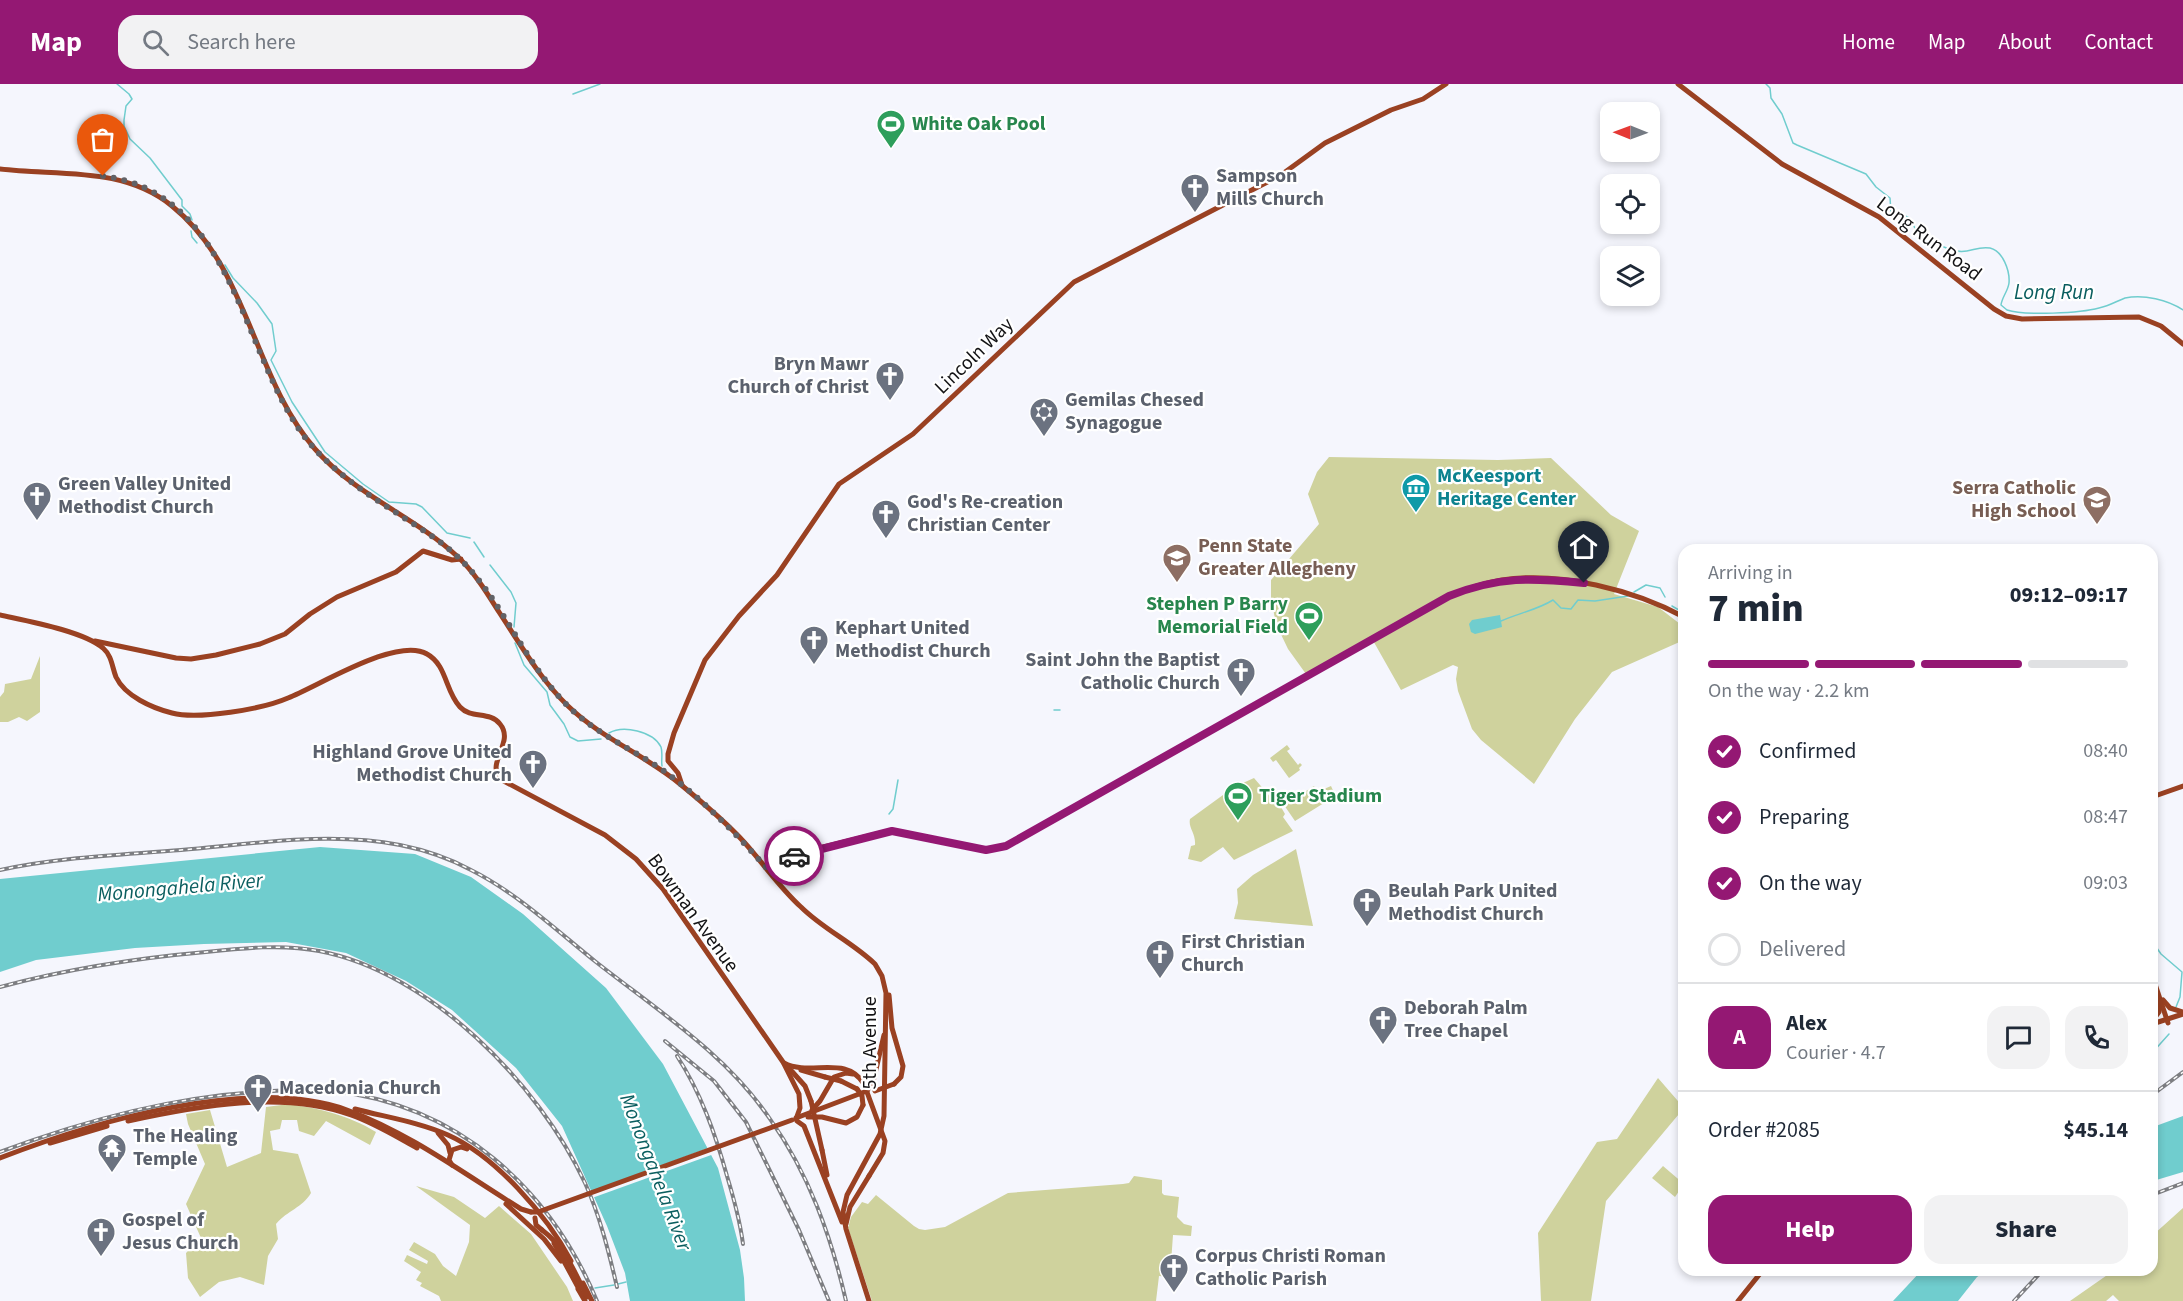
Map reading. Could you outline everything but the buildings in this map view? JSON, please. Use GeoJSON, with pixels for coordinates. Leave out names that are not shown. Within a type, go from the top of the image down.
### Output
{"type":"FeatureCollection","features":[{"type":"Feature","properties":{"kind":"main road","name":"Lincoln Way"},"geometry":{"type":"LineString","coordinates":[[682,785],[678,773],[668,760],[668,754],[674,733],[705,660],[739,616],[777,574],[839,484],[913,434],[1074,282],[1281,175],[1325,143],[1391,110],[1423,99],[1446,84]]}},
{"type":"Feature","properties":{"kind":"main road","name":"Long Run Road"},"geometry":{"type":"LineString","coordinates":[[1678,84],[1782,164],[1880,216],[1994,309],[2006,316],[2022,319],[2139,317],[2161,326],[2183,344]]}},
{"type":"Feature","properties":{"kind":"main road","name":"5th Avenue"},"geometry":{"type":"LineString","coordinates":[[0,168],[108,177],[136,184],[171,204],[197,232],[222,267],[239,300],[279,394],[302,433],[332,467],[461,559],[483,586],[540,674],[567,706],[595,729],[682,785],[742,840],[801,908],[865,954],[875,964],[882,975],[886,993],[883,1126],[843,1204],[846,1229],[869,1300]]}},
{"type":"Feature","properties":{"kind":"main road"},"geometry":{"type":"LineString","coordinates":[[86,639],[176,658],[191,659],[216,655],[273,640],[337,597],[396,572],[423,551],[452,560],[461,559]]}},
{"type":"Feature","properties":{"kind":"main road"},"geometry":{"type":"LineString","coordinates":[[772,874],[799,853],[892,831],[992,850],[1011,843],[1449,596],[1479,585],[1518,578],[1584,583],[1646,599],[1678,614]]}},
{"type":"Feature","properties":{"kind":"main road"},"geometry":{"type":"LineString","coordinates":[[0,615],[42,624],[86,639],[100,645],[108,652],[114,644]]}},
{"type":"Feature","properties":{"kind":"main road","name":"Bowman Avenue"},"geometry":{"type":"LineString","coordinates":[[108,652],[121,686],[128,692],[152,706],[173,714],[199,715],[268,705],[368,661],[409,649],[421,651],[437,661],[456,702],[469,714],[487,716],[495,719],[502,726],[505,736],[495,767],[498,777],[605,835],[636,859],[669,897],[783,1062]]}},
{"type":"Feature","properties":{"kind":"main road"},"geometry":{"type":"LineString","coordinates":[[2158,795],[2183,786]]}},
{"type":"Feature","properties":{"kind":"main road"},"geometry":{"type":"LineString","coordinates":[[784,863],[780,874],[786,890]]}},
{"type":"Feature","properties":{"kind":"main road"},"geometry":{"type":"LineString","coordinates":[[0,1160],[45,1144],[141,1118],[209,1107],[288,1102],[326,1108],[368,1122],[416,1148],[506,1204],[521,1212],[534,1215],[894,1084],[901,1077],[903,1066],[892,1028],[889,993],[882,975]]}},
{"type":"Feature","properties":{"kind":"main road"},"geometry":{"type":"LineString","coordinates":[[2158,991],[2168,1021]]}},
{"type":"Feature","properties":{"kind":"main road"},"geometry":{"type":"LineString","coordinates":[[2160,996],[2170,1008],[2183,1015]]}},
{"type":"Feature","properties":{"kind":"main road"},"geometry":{"type":"LineString","coordinates":[[2158,1012],[2160,996]]}},
{"type":"Feature","properties":{"kind":"main road"},"geometry":{"type":"LineString","coordinates":[[2158,1023],[2183,1015]]}},
{"type":"Feature","properties":{"kind":"main road"},"geometry":{"type":"LineString","coordinates":[[807,1116],[870,1088],[886,1018]]}},
{"type":"Feature","properties":{"kind":"main road"},"geometry":{"type":"LineString","coordinates":[[783,1062],[841,1081],[857,1089],[862,1096],[863,1105],[860,1114],[849,1122],[807,1116]]}},
{"type":"Feature","properties":{"kind":"main road"},"geometry":{"type":"LineString","coordinates":[[783,1062],[800,1078],[811,1101],[826,1173],[838,1213]]}},
{"type":"Feature","properties":{"kind":"main road"},"geometry":{"type":"LineString","coordinates":[[783,1062],[799,1094],[800,1108],[794,1120]]}},
{"type":"Feature","properties":{"kind":"main road"},"geometry":{"type":"LineString","coordinates":[[796,1068],[841,1068],[853,1071],[864,1084],[885,1141],[883,1153],[850,1207],[846,1229]]}},
{"type":"Feature","properties":{"kind":"main road"},"geometry":{"type":"LineString","coordinates":[[807,1116],[820,1101],[834,1077],[846,1073],[859,1077]]}},
{"type":"Feature","properties":{"kind":"main road"},"geometry":{"type":"LineString","coordinates":[[0,1160],[59,1136],[142,1114],[227,1100],[292,1099],[337,1105],[432,1129],[471,1147],[506,1176],[525,1197],[567,1253],[588,1299]]}},
{"type":"Feature","properties":{"kind":"main road"},"geometry":{"type":"LineString","coordinates":[[312,1101],[346,1109],[384,1125],[534,1215]]}},
{"type":"Feature","properties":{"kind":"main road"},"geometry":{"type":"LineString","coordinates":[[794,1120],[804,1126],[846,1229]]}},
{"type":"Feature","properties":{"kind":"main road"},"geometry":{"type":"LineString","coordinates":[[432,1129],[444,1138],[448,1145],[449,1160],[455,1168]]}},
{"type":"Feature","properties":{"kind":"main road"},"geometry":{"type":"LineString","coordinates":[[450,1154],[456,1147],[466,1148],[485,1161],[508,1182],[543,1223],[579,1289]]}},
{"type":"Feature","properties":{"kind":"main road"},"geometry":{"type":"LineString","coordinates":[[506,1204],[544,1239],[588,1299]]}},
{"type":"Feature","properties":{"kind":"main road"},"geometry":{"type":"LineString","coordinates":[[534,1215],[536,1225],[560,1248],[588,1299]]}},
{"type":"Feature","properties":{"kind":"main road"},"geometry":{"type":"LineString","coordinates":[[1738,1301],[1758,1276]]}},
{"type":"Feature","properties":{"kind":"green space"},"geometry":{"type":"Polygon","coordinates":[[[1329,457],[1498,460],[1551,458],[1611,515],[1639,531],[1614,594],[1658,607],[1678,622],[1678,643],[1612,672],[1575,719],[1534,784],[1481,740],[1472,729],[1458,691],[1456,679],[1458,667],[1453,665],[1401,690],[1371,637],[1306,674],[1288,649],[1276,624],[1271,598],[1271,580],[1319,524],[1308,494],[1317,472],[1329,457]]]}},
{"type":"Feature","properties":{"kind":"green space"},"geometry":{"type":"Polygon","coordinates":[[[40,656],[40,712],[27,721],[19,717],[8,722],[0,722],[0,697],[4,692],[5,684],[31,679],[40,656]]]}},
{"type":"Feature","properties":{"kind":"green space"},"geometry":{"type":"Polygon","coordinates":[[[1287,745],[1290,749],[1287,751],[1298,765],[1300,763],[1302,765],[1300,770],[1289,778],[1276,760],[1273,762],[1270,758],[1287,745]]]}},
{"type":"Feature","properties":{"kind":"green space","name":"Tiger Stadium"},"geometry":{"type":"Polygon","coordinates":[[[1254,778],[1272,799],[1277,800],[1285,814],[1283,817],[1293,831],[1234,860],[1223,847],[1201,862],[1188,859],[1191,846],[1195,845],[1190,819],[1234,787],[1254,778]]]}},
{"type":"Feature","properties":{"kind":"green space"},"geometry":{"type":"Polygon","coordinates":[[[1314,786],[1321,798],[1324,789],[1331,786],[1336,797],[1327,803],[1323,801],[1324,803],[1295,821],[1284,805],[1314,786]]]}},
{"type":"Feature","properties":{"kind":"green space"},"geometry":{"type":"Polygon","coordinates":[[[1296,849],[1313,926],[1234,919],[1238,903],[1237,889],[1253,875],[1296,849]]]}},
{"type":"Feature","properties":{"kind":"green space"},"geometry":{"type":"Polygon","coordinates":[[[1658,1078],[1678,1101],[1678,1115],[1606,1201],[1591,1301],[1541,1301],[1538,1233],[1597,1142],[1617,1139],[1658,1078]]]}},
{"type":"Feature","properties":{"kind":"green space"},"geometry":{"type":"Polygon","coordinates":[[[289,1104],[334,1114],[355,1121],[376,1132],[370,1145],[326,1121],[314,1136],[299,1131],[297,1120],[282,1120],[280,1129],[270,1131],[273,1150],[298,1154],[311,1193],[276,1224],[278,1239],[268,1256],[264,1285],[240,1277],[219,1282],[200,1297],[188,1278],[186,1253],[201,1238],[186,1204],[205,1164],[186,1114],[210,1110],[227,1167],[261,1153],[266,1107],[289,1104]]]}},
{"type":"Feature","properties":{"kind":"green space"},"geometry":{"type":"Polygon","coordinates":[[[1663,1166],[1678,1179],[1678,1193],[1675,1197],[1652,1178],[1663,1166]]]}},
{"type":"Feature","properties":{"kind":"green space"},"geometry":{"type":"Polygon","coordinates":[[[1134,1176],[1162,1180],[1164,1195],[1179,1197],[1177,1217],[1184,1224],[1192,1226],[1191,1236],[1173,1235],[1170,1277],[1159,1276],[1156,1301],[872,1301],[848,1228],[851,1217],[862,1202],[868,1204],[876,1195],[914,1226],[925,1230],[945,1227],[1008,1193],[1123,1184],[1129,1183],[1134,1176]]]}},
{"type":"Feature","properties":{"kind":"green space"},"geometry":{"type":"Polygon","coordinates":[[[416,1186],[454,1197],[485,1218],[499,1206],[531,1234],[567,1287],[573,1301],[441,1301],[439,1296],[420,1286],[422,1283],[416,1280],[421,1272],[404,1261],[407,1255],[427,1264],[428,1261],[409,1250],[414,1242],[435,1254],[443,1266],[456,1276],[469,1242],[470,1225],[416,1186]]]}},
{"type":"Feature","properties":{"kind":"green space"},"geometry":{"type":"Polygon","coordinates":[[[2183,1208],[2183,1301],[2119,1301],[2113,1295],[2106,1301],[2070,1301],[2106,1276],[2158,1276],[2158,1230],[2183,1208]]]}},
{"type":"Feature","properties":{"kind":"water"},"geometry":{"type":"Polygon","coordinates":[[[1500,615],[1502,627],[1475,634],[1471,632],[1469,624],[1472,620],[1500,615]]]}},
{"type":"Feature","properties":{"kind":"water","name":"Monongahela River"},"geometry":{"type":"Polygon","coordinates":[[[320,847],[415,854],[471,877],[523,914],[606,988],[663,1064],[718,1168],[740,1250],[745,1301],[630,1301],[625,1273],[607,1226],[562,1126],[516,1068],[452,1010],[406,981],[346,953],[286,942],[204,944],[135,948],[36,960],[0,972],[0,879],[320,847]]]}},
{"type":"Feature","properties":{"kind":"water"},"geometry":{"type":"Polygon","coordinates":[[[2183,1116],[2183,1172],[2158,1180],[2158,1125],[2183,1116]]]}},
{"type":"Feature","properties":{"kind":"water"},"geometry":{"type":"Polygon","coordinates":[[[1916,1276],[1978,1276],[1958,1301],[1893,1301],[1916,1276]]]}},
{"type":"Feature","properties":{"kind":"pier"},"geometry":{"type":"Polygon","coordinates":[[[711,1147],[714,1154],[592,1198],[589,1192],[711,1147]]]}},
{"type":"Feature","properties":{"kind":"waterway"},"geometry":{"type":"LineString","coordinates":[[117,84],[132,99],[126,106],[124,120],[124,126],[130,139],[150,158],[182,200],[182,206],[190,214],[192,220]]}},
{"type":"Feature","properties":{"kind":"waterway"},"geometry":{"type":"LineString","coordinates":[[573,94],[600,84]]}},
{"type":"Feature","properties":{"kind":"waterway","name":"Long Run"},"geometry":{"type":"LineString","coordinates":[[1766,84],[1770,88],[1771,98],[1782,114],[1793,143],[1866,174],[1876,187],[1890,198],[1891,213],[1908,217],[1919,232],[1944,247],[1959,251],[1990,248],[1999,253],[2005,262],[2009,278],[2001,305],[2007,310],[2039,313],[2091,310],[2125,298],[2140,297],[2163,301],[2183,310]]}},
{"type":"Feature","properties":{"kind":"waterway"},"geometry":{"type":"LineString","coordinates":[[191,231],[197,243]]}},
{"type":"Feature","properties":{"kind":"waterway"},"geometry":{"type":"LineString","coordinates":[[225,265],[233,278],[257,303],[272,324],[276,351],[271,360],[292,402],[325,452],[363,484],[389,502],[416,504],[422,507],[447,533],[470,538]]}},
{"type":"Feature","properties":{"kind":"waterway"},"geometry":{"type":"LineString","coordinates":[[474,542],[484,557]]}},
{"type":"Feature","properties":{"kind":"waterway"},"geometry":{"type":"LineString","coordinates":[[490,565],[511,592],[516,603],[514,627]]}},
{"type":"Feature","properties":{"kind":"waterway"},"geometry":{"type":"LineString","coordinates":[[1634,592],[1646,585],[1660,588],[1665,597]]}},
{"type":"Feature","properties":{"kind":"waterway"},"geometry":{"type":"LineString","coordinates":[[1501,621],[1553,600],[1561,608],[1571,609],[1578,600],[1595,601],[1628,596]]}},
{"type":"Feature","properties":{"kind":"waterway"},"geometry":{"type":"LineString","coordinates":[[1672,606],[1678,610]]}},
{"type":"Feature","properties":{"kind":"waterway"},"geometry":{"type":"LineString","coordinates":[[515,643],[524,665],[547,692],[550,705],[564,724],[570,737],[578,741],[601,739]]}},
{"type":"Feature","properties":{"kind":"waterway"},"geometry":{"type":"LineString","coordinates":[[1054,710],[1060,710]]}},
{"type":"Feature","properties":{"kind":"waterway"},"geometry":{"type":"LineString","coordinates":[[609,733],[622,730],[645,733],[657,741],[661,747],[662,766]]}},
{"type":"Feature","properties":{"kind":"waterway"},"geometry":{"type":"LineString","coordinates":[[889,814],[893,809],[898,780]]}},
{"type":"Feature","properties":{"kind":"waterway","name":"Long Run"},"geometry":{"type":"LineString","coordinates":[[2158,950],[2182,972],[2180,997],[2176,1007]]}},
{"type":"Feature","properties":{"kind":"waterway","name":"Long Run"},"geometry":{"type":"LineString","coordinates":[[2158,1046],[2169,1034]]}},
{"type":"Feature","properties":{"kind":"waterway"},"geometry":{"type":"LineString","coordinates":[[618,1284],[626,1282]]}},
{"type":"Feature","properties":{"kind":"waterway"},"geometry":{"type":"LineString","coordinates":[[595,1288],[614,1285]]}},
{"type":"Feature","properties":{"kind":"railway"},"geometry":{"type":"LineString","coordinates":[[0,870],[90,857],[318,839],[346,839],[400,845],[419,849],[463,866],[488,879],[520,901],[689,1034],[733,1074],[770,1119],[807,1184],[826,1229],[846,1301]]}},
{"type":"Feature","properties":{"kind":"railway"},"geometry":{"type":"LineString","coordinates":[[0,987],[128,961],[263,947],[319,951],[360,963],[401,982],[440,1008],[476,1038],[510,1072],[540,1108],[565,1145],[585,1183],[600,1221],[617,1287]]}},
{"type":"Feature","properties":{"kind":"railway"},"geometry":{"type":"LineString","coordinates":[[665,1041],[714,1081],[746,1122],[799,1230],[829,1301]]}},
{"type":"Feature","properties":{"kind":"railway"},"geometry":{"type":"LineString","coordinates":[[677,1056],[693,1084],[712,1129],[734,1202],[743,1244]]}},
{"type":"Feature","properties":{"kind":"railway"},"geometry":{"type":"LineString","coordinates":[[2158,1091],[2183,1072]]}},
{"type":"Feature","properties":{"kind":"railway"},"geometry":{"type":"LineString","coordinates":[[0,1152],[94,1121],[158,1105],[223,1095],[304,1090],[333,1091],[378,1099],[420,1114],[459,1134],[494,1159],[526,1189],[554,1222],[577,1260],[597,1301]]}},
{"type":"Feature","properties":{"kind":"railway"},"geometry":{"type":"LineString","coordinates":[[2158,1193],[2183,1183]]}},
{"type":"Feature","properties":{"kind":"railway"},"geometry":{"type":"LineString","coordinates":[[2014,1301],[2037,1276]]}},
{"type":"Feature","properties":{"kind":"way so far"},"geometry":{"type":"LineString","coordinates":[[103,176],[136,184],[171,204],[188,221],[222,267],[239,300],[279,394],[302,433],[332,467],[461,559],[483,586],[540,674],[567,706],[595,729],[682,785],[742,840],[772,874],[794,856]]}},
{"type":"Feature","properties":{"kind":"place","name":"White Oak Pool"},"geometry":{"type":"Point","coordinates":[891,150]}},
{"type":"Feature","properties":{"kind":"place","name":"Sampson Mills Church"},"geometry":{"type":"Point","coordinates":[1195,214]}},
{"type":"Feature","properties":{"kind":"place","name":"Bryn Mawr Church of Christ"},"geometry":{"type":"Point","coordinates":[890,402]}},
{"type":"Feature","properties":{"kind":"place","name":"Gemilas Chesed Synagogue"},"geometry":{"type":"Point","coordinates":[1044,438]}},
{"type":"Feature","properties":{"kind":"place","name":"McKeesport Heritage Center"},"geometry":{"type":"Point","coordinates":[1416,514]}},
{"type":"Feature","properties":{"kind":"place","name":"Green Valley United Methodist Church"},"geometry":{"type":"Point","coordinates":[37,522]}},
{"type":"Feature","properties":{"kind":"place","name":"Serra Catholic High School"},"geometry":{"type":"Point","coordinates":[2097,526]}},
{"type":"Feature","properties":{"kind":"place","name":"God's Re-creation Christian Center"},"geometry":{"type":"Point","coordinates":[886,540]}},
{"type":"Feature","properties":{"kind":"place","name":"Penn State Greater Allegheny"},"geometry":{"type":"Point","coordinates":[1177,584]}},
{"type":"Feature","properties":{"kind":"place","name":"Stephen P Barry Memorial Field"},"geometry":{"type":"Point","coordinates":[1309,642]}},
{"type":"Feature","properties":{"kind":"place","name":"Kephart United Methodist Church"},"geometry":{"type":"Point","coordinates":[814,666]}},
{"type":"Feature","properties":{"kind":"place","name":"Saint John the Baptist Catholic Church"},"geometry":{"type":"Point","coordinates":[1241,698]}},
{"type":"Feature","properties":{"kind":"place","name":"Highland Grove United Methodist Church"},"geometry":{"type":"Point","coordinates":[533,790]}},
{"type":"Feature","properties":{"kind":"place","name":"Tiger Stadium"},"geometry":{"type":"Point","coordinates":[1238,822]}},
{"type":"Feature","properties":{"kind":"place","name":"Beulah Park United Methodist Church"},"geometry":{"type":"Point","coordinates":[1367,928]}},
{"type":"Feature","properties":{"kind":"place","name":"First Christian Church"},"geometry":{"type":"Point","coordinates":[1160,980]}},
{"type":"Feature","properties":{"kind":"place","name":"Deborah Palm Tree Chapel"},"geometry":{"type":"Point","coordinates":[1383,1046]}},
{"type":"Feature","properties":{"kind":"place","name":"Macedonia Church"},"geometry":{"type":"Point","coordinates":[258,1114]}},
{"type":"Feature","properties":{"kind":"place","name":"The Healing Temple"},"geometry":{"type":"Point","coordinates":[112,1174]}},
{"type":"Feature","properties":{"kind":"place","name":"Gospel of Jesus Church"},"geometry":{"type":"Point","coordinates":[101,1258]}},
{"type":"Feature","properties":{"kind":"place","name":"Corpus Christi Roman Catholic Parish"},"geometry":{"type":"Point","coordinates":[1174,1294]}},
{"type":"Feature","properties":{"kind":"route"},"geometry":{"type":"LineString","coordinates":[[794,856],[806,851],[892,831],[986,850],[1006,846],[1449,596],[1486,583],[1518,578],[1584,583]]}}]}
